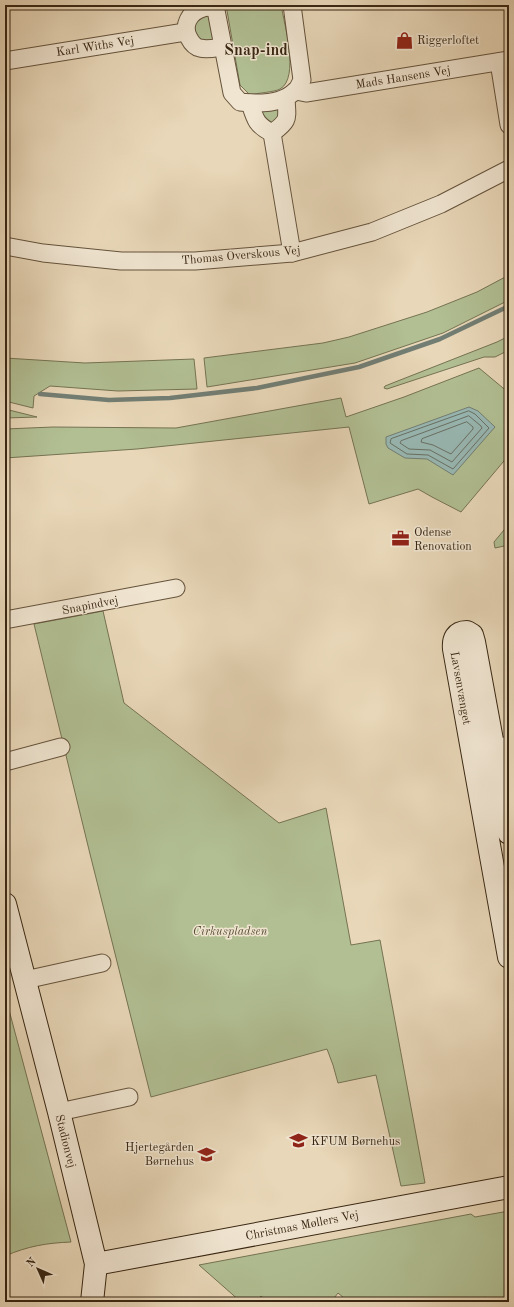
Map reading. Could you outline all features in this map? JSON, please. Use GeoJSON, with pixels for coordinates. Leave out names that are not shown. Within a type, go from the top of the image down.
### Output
{"type":"FeatureCollection","features":[{"type":"Feature","properties":{"kind":"street"},"geometry":{"type":"LineString","coordinates":[[272,132],[284,124],[287,117],[291,95],[302,80],[292,5]]}},
{"type":"Feature","properties":{"kind":"street"},"geometry":{"type":"LineString","coordinates":[[222,47],[208,49],[199,48],[191,42],[186,32],[186,22],[192,14],[202,8],[215,6],[232,93],[240,102],[250,103],[256,120],[262,128],[272,132]]}},
{"type":"Feature","properties":{"kind":"street","name":"Karl Withs Vej"},"geometry":{"type":"LineString","coordinates":[[5,61],[186,32]]}},
{"type":"Feature","properties":{"kind":"street"},"geometry":{"type":"LineString","coordinates":[[504,61],[509,125]]}},
{"type":"Feature","properties":{"kind":"street","name":"Mads Hansens Vej"},"geometry":{"type":"LineString","coordinates":[[250,103],[291,95],[504,61]]}},
{"type":"Feature","properties":{"kind":"street"},"geometry":{"type":"LineString","coordinates":[[272,132],[292,253]]}},
{"type":"Feature","properties":{"kind":"street","name":"Thomas Overskous Vej"},"geometry":{"type":"LineString","coordinates":[[5,246],[44,253],[121,261],[195,261],[292,253],[372,232],[441,204],[509,168]]}},
{"type":"Feature","properties":{"kind":"street","name":"Snapindvej"},"geometry":{"type":"LineString","coordinates":[[5,620],[176,588]]}},
{"type":"Feature","properties":{"kind":"street","name":"Lavsenvænget"},"geometry":{"type":"LineString","coordinates":[[509,833],[501,747],[472,635],[467,632],[462,632],[458,634],[454,642],[454,649],[472,753],[505,909],[509,957]]}},
{"type":"Feature","properties":{"kind":"street"},"geometry":{"type":"LineString","coordinates":[[472,753],[501,747]]}},
{"type":"Feature","properties":{"kind":"street"},"geometry":{"type":"LineString","coordinates":[[5,762],[61,748]]}},
{"type":"Feature","properties":{"kind":"street","name":"Stadionvej"},"geometry":{"type":"LineString","coordinates":[[5,904],[59,1112],[96,1264],[92,1302]]}},
{"type":"Feature","properties":{"kind":"street"},"geometry":{"type":"LineString","coordinates":[[25,980],[102,963]]}},
{"type":"Feature","properties":{"kind":"street"},"geometry":{"type":"LineString","coordinates":[[59,1112],[129,1097]]}},
{"type":"Feature","properties":{"kind":"street","name":"Christmas Møllers Vej"},"geometry":{"type":"LineString","coordinates":[[96,1264],[509,1187]]}},
{"type":"Feature","properties":{"kind":"green space"},"geometry":{"type":"Polygon","coordinates":[[[226,5],[281,5],[290,62],[289,74],[286,83],[280,89],[250,95],[240,85],[226,5]]]}},
{"type":"Feature","properties":{"kind":"green space"},"geometry":{"type":"Polygon","coordinates":[[[210,15],[213,32],[211,42],[201,41],[192,29],[199,17],[210,15]]]}},
{"type":"Feature","properties":{"kind":"green space"},"geometry":{"type":"Polygon","coordinates":[[[276,105],[282,111],[275,123],[267,123],[260,111],[276,105]]]}},
{"type":"Feature","properties":{"kind":"green space"},"geometry":{"type":"Polygon","coordinates":[[[509,275],[509,300],[443,333],[355,363],[207,387],[204,358],[323,343],[349,337],[427,312],[477,292],[509,275]]]}},
{"type":"Feature","properties":{"kind":"green space"},"geometry":{"type":"Polygon","coordinates":[[[509,336],[509,350],[495,357],[484,357],[387,389],[384,388],[385,386],[509,336]]]}},
{"type":"Feature","properties":{"kind":"green space"},"geometry":{"type":"Polygon","coordinates":[[[5,358],[85,363],[194,359],[197,389],[118,391],[50,386],[34,396],[33,408],[5,401],[5,358]]]}},
{"type":"Feature","properties":{"kind":"green space"},"geometry":{"type":"Polygon","coordinates":[[[479,368],[509,393],[509,455],[461,512],[418,489],[369,504],[349,427],[137,449],[5,458],[5,429],[53,427],[176,428],[341,398],[346,417],[404,397],[479,368]]]}},
{"type":"Feature","properties":{"kind":"green space"},"geometry":{"type":"Polygon","coordinates":[[[5,409],[37,417],[5,418],[5,409]]]}},
{"type":"Feature","properties":{"kind":"green space"},"geometry":{"type":"Polygon","coordinates":[[[509,524],[509,545],[495,548],[494,542],[509,524]]]}},
{"type":"Feature","properties":{"kind":"green space","name":"Cirkuspladsen"},"geometry":{"type":"Polygon","coordinates":[[[103,611],[124,703],[279,823],[326,808],[351,945],[380,940],[425,1183],[401,1186],[376,1075],[338,1083],[327,1049],[151,1097],[34,624],[103,611]]]}},
{"type":"Feature","properties":{"kind":"green space"},"geometry":{"type":"Polygon","coordinates":[[[5,995],[71,1242],[38,1246],[5,1256],[5,995]]]}},
{"type":"Feature","properties":{"kind":"green space"},"geometry":{"type":"Polygon","coordinates":[[[509,1211],[509,1302],[491,1302],[485,1297],[479,1302],[349,1302],[338,1293],[331,1302],[268,1302],[261,1296],[256,1302],[241,1302],[199,1265],[471,1214],[475,1217],[509,1211]]]}},
{"type":"Feature","properties":{"kind":"water"},"geometry":{"type":"Polygon","coordinates":[[[469,407],[478,411],[495,427],[453,475],[427,459],[405,458],[388,448],[386,444],[386,437],[469,407]]]}},
{"type":"Feature","properties":{"kind":"waterway"},"geometry":{"type":"LineString","coordinates":[[40,394],[109,400],[170,398],[257,388],[359,367],[440,339],[509,306]]}},
{"type":"Feature","properties":{"kind":"place","name":"Riggerloftet"},"geometry":{"type":"Point","coordinates":[404,40]}},
{"type":"Feature","properties":{"kind":"place","name":"Odense Renovation"},"geometry":{"type":"Point","coordinates":[401,539]}},
{"type":"Feature","properties":{"kind":"place","name":"KFUM Børnehus"},"geometry":{"type":"Point","coordinates":[298,1141]}},
{"type":"Feature","properties":{"kind":"place","name":"Hjertegården Børnehus"},"geometry":{"type":"Point","coordinates":[207,1154]}},
{"type":"Feature","properties":{"kind":"district","name":"Snap-ind"},"geometry":{"type":"Point","coordinates":[256,49]}}]}
